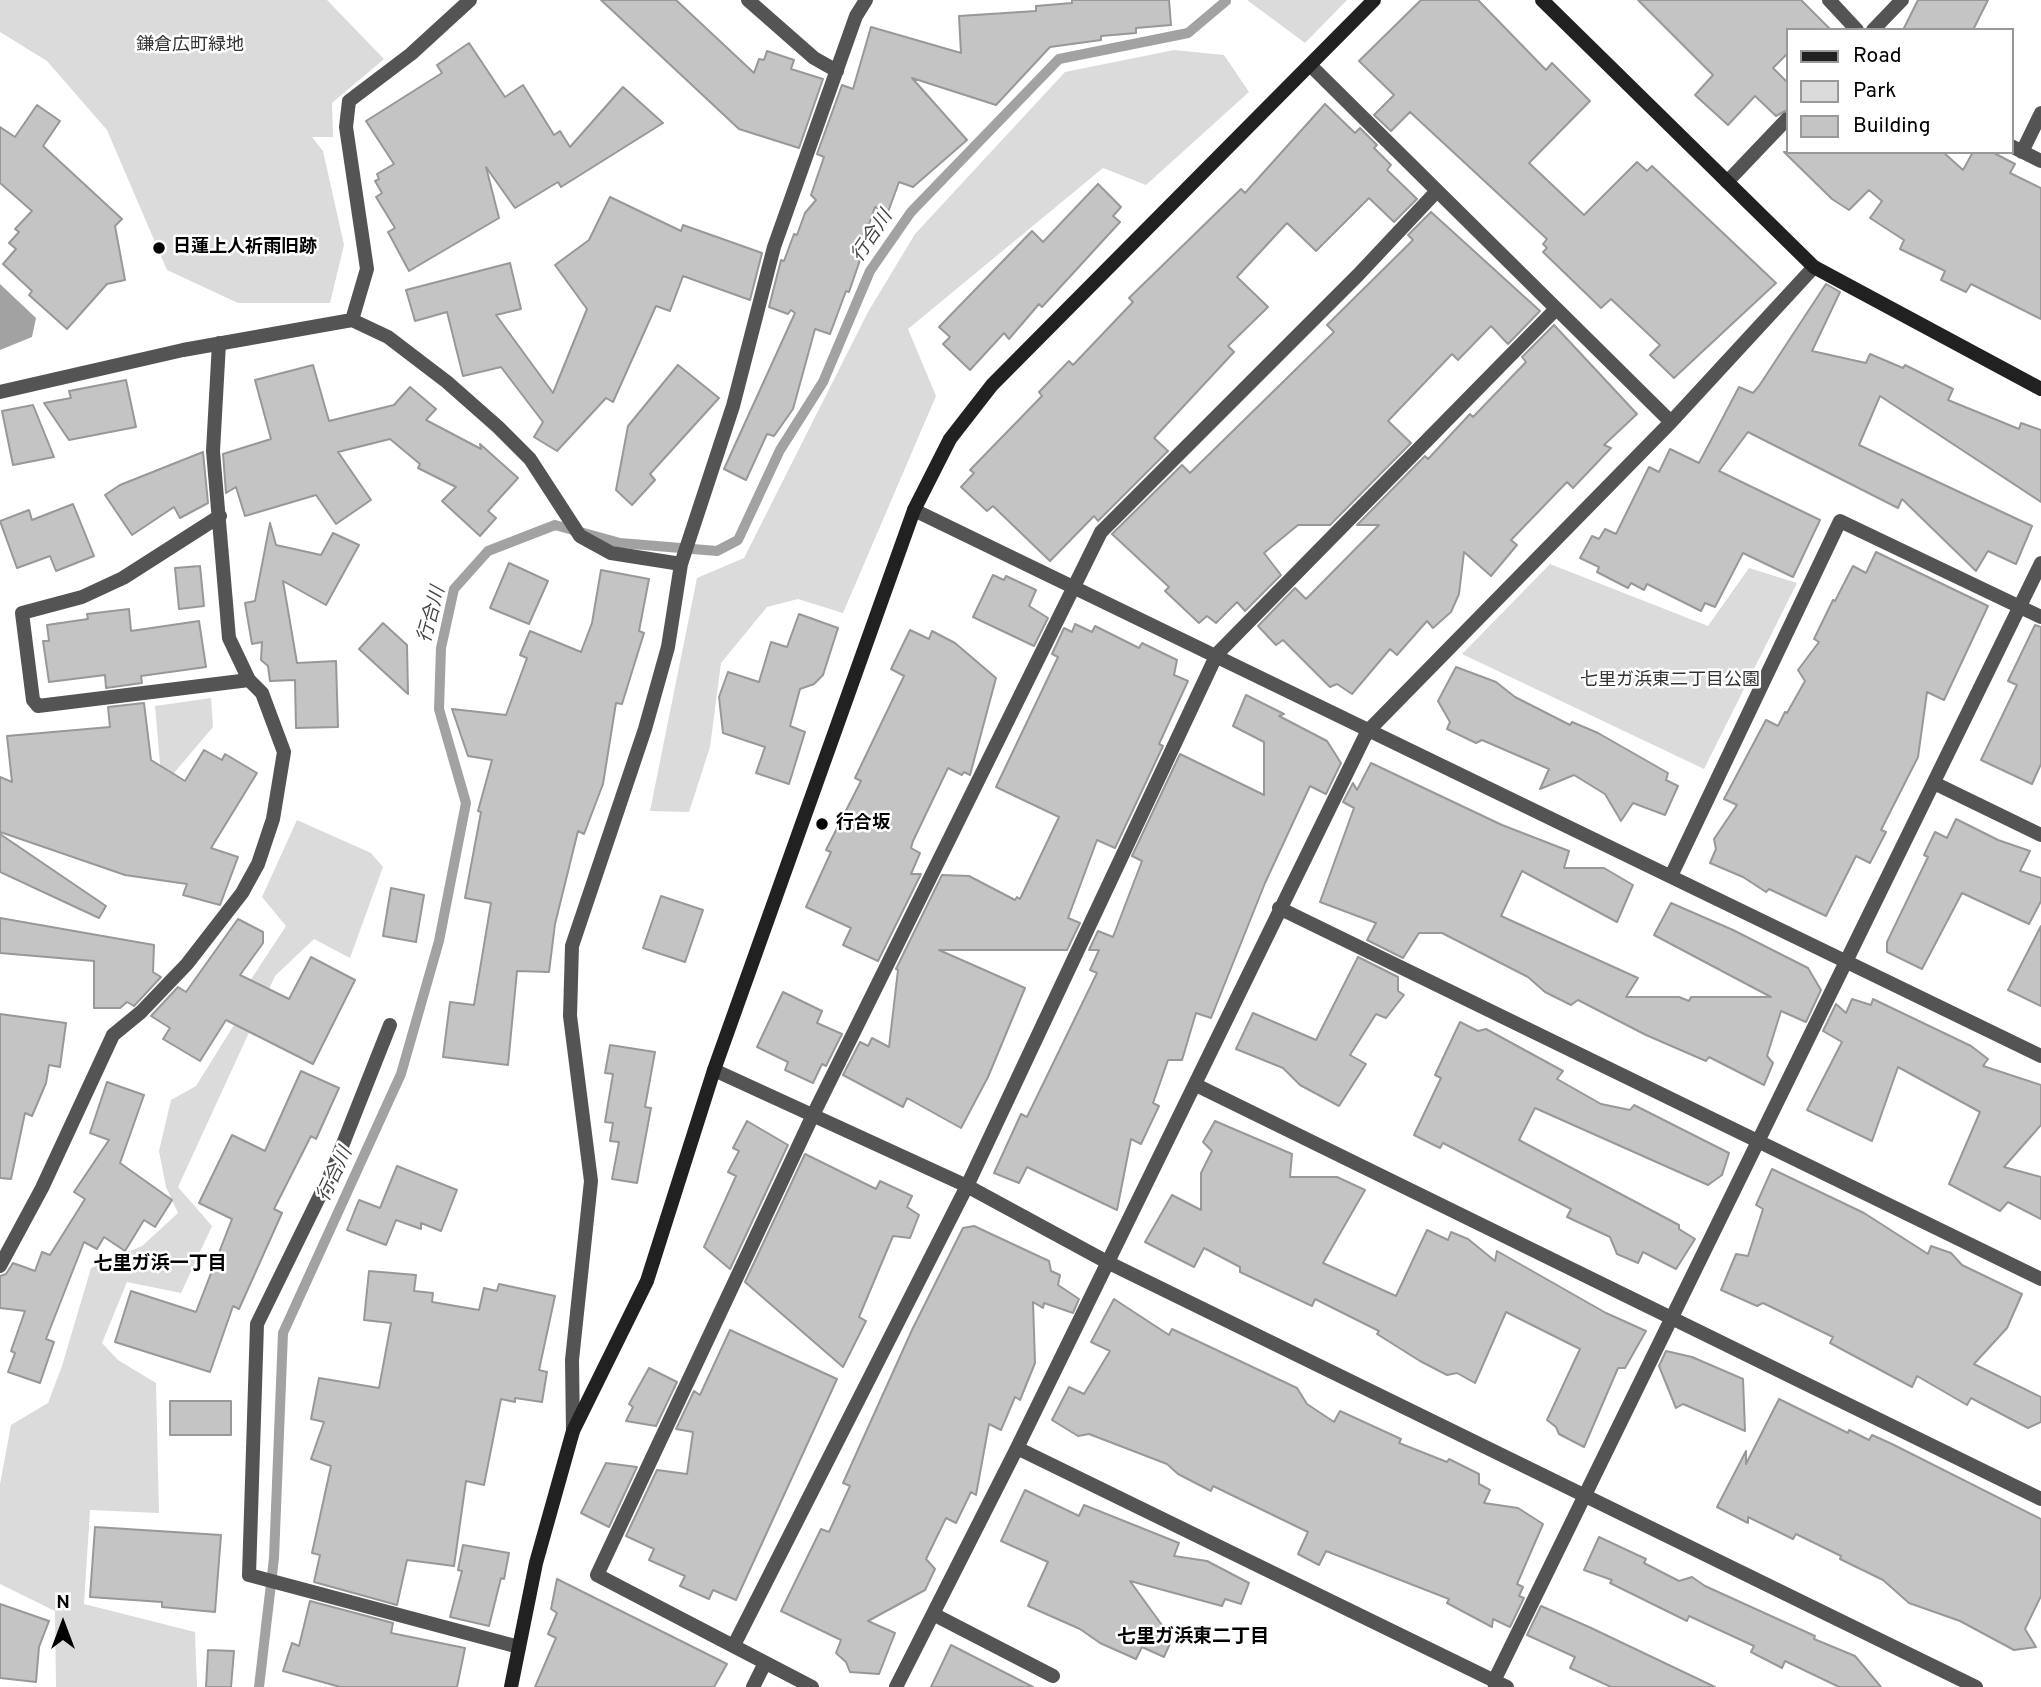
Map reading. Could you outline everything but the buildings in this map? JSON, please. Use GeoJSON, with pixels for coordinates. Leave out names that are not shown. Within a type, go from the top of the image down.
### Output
{"type":"FeatureCollection","features":[{"type":"Feature","properties":{"kind":"street"},"geometry":{"type":"LineString","coordinates":[[352,320],[367,270],[346,127],[349,101],[411,54],[470,0]]}},
{"type":"Feature","properties":{"kind":"street"},"geometry":{"type":"LineString","coordinates":[[748,0],[814,58],[837,71]]}},
{"type":"Feature","properties":{"kind":"street"},"geometry":{"type":"LineString","coordinates":[[573,1432],[572,1360],[591,1181],[570,1016],[572,946],[645,730],[668,647],[681,564],[733,406],[774,247],[856,16],[866,0]]}},
{"type":"Feature","properties":{"kind":"street"},"geometry":{"type":"LineString","coordinates":[[512,1687],[536,1563],[573,1432],[647,1281],[714,1070],[914,510],[950,439],[992,385],[1374,0]]}},
{"type":"Feature","properties":{"kind":"street"},"geometry":{"type":"LineString","coordinates":[[1542,0],[1814,267],[2041,389]]}},
{"type":"Feature","properties":{"kind":"street"},"geometry":{"type":"LineString","coordinates":[[1829,0],[1855,28]]}},
{"type":"Feature","properties":{"kind":"street"},"geometry":{"type":"LineString","coordinates":[[1875,28],[1902,0]]}},
{"type":"Feature","properties":{"kind":"street"},"geometry":{"type":"LineString","coordinates":[[1311,66],[1671,422]]}},
{"type":"Feature","properties":{"kind":"street"},"geometry":{"type":"LineString","coordinates":[[2041,113],[2017,149],[2041,161]]}},
{"type":"Feature","properties":{"kind":"street"},"geometry":{"type":"LineString","coordinates":[[1727,182],[1786,120]]}},
{"type":"Feature","properties":{"kind":"street"},"geometry":{"type":"LineString","coordinates":[[812,1687],[597,1574],[812,1117],[1101,532],[1358,275],[1436,192]]}},
{"type":"Feature","properties":{"kind":"street"},"geometry":{"type":"LineString","coordinates":[[896,1687],[1196,1086],[1279,908],[1367,732],[1671,422],[1814,267]]}},
{"type":"Feature","properties":{"kind":"street"},"geometry":{"type":"LineString","coordinates":[[734,1645],[967,1186],[1217,654],[1556,309]]}},
{"type":"Feature","properties":{"kind":"street"},"geometry":{"type":"LineString","coordinates":[[0,392],[219,343],[352,320],[387,337],[447,382],[498,427],[530,458],[580,536],[611,553],[681,564]]}},
{"type":"Feature","properties":{"kind":"street"},"geometry":{"type":"LineString","coordinates":[[0,1266],[43,1188],[113,1035],[141,1012],[187,964],[242,893],[258,864],[273,819],[284,752],[262,693],[248,680],[229,638],[214,451],[219,343]]}},
{"type":"Feature","properties":{"kind":"street"},"geometry":{"type":"LineString","coordinates":[[914,510],[1217,654],[1367,732],[2041,1056]]}},
{"type":"Feature","properties":{"kind":"street"},"geometry":{"type":"LineString","coordinates":[[219,516],[123,578],[82,597],[22,613],[33,700],[38,706],[248,680]]}},
{"type":"Feature","properties":{"kind":"street"},"geometry":{"type":"LineString","coordinates":[[1671,876],[1840,521],[2041,617]]}},
{"type":"Feature","properties":{"kind":"street"},"geometry":{"type":"LineString","coordinates":[[1017,1448],[1499,1685],[1586,1494],[1670,1320],[2041,563]]}},
{"type":"Feature","properties":{"kind":"street"},"geometry":{"type":"LineString","coordinates":[[1934,783],[2041,835]]}},
{"type":"Feature","properties":{"kind":"street"},"geometry":{"type":"LineString","coordinates":[[1279,908],[2041,1279]]}},
{"type":"Feature","properties":{"kind":"street"},"geometry":{"type":"LineString","coordinates":[[390,1025],[333,1170],[257,1324],[249,1575],[519,1647]]}},
{"type":"Feature","properties":{"kind":"street"},"geometry":{"type":"LineString","coordinates":[[714,1070],[967,1186],[1107,1262],[1976,1687]]}},
{"type":"Feature","properties":{"kind":"street"},"geometry":{"type":"LineString","coordinates":[[1196,1086],[2041,1499]]}},
{"type":"Feature","properties":{"kind":"street"},"geometry":{"type":"LineString","coordinates":[[933,1614],[1053,1676]]}},
{"type":"Feature","properties":{"kind":"street"},"geometry":{"type":"LineString","coordinates":[[753,1687],[765,1663]]}},
{"type":"Feature","properties":{"kind":"green space","name":"鎌倉広町緑地"},"geometry":{"type":"Polygon","coordinates":[[[0,0],[327,0],[384,59],[332,103],[333,137],[312,137],[323,151],[344,245],[330,303],[238,303],[167,270],[107,130],[47,61],[0,32],[0,0]]]}},
{"type":"Feature","properties":{"kind":"green space"},"geometry":{"type":"Polygon","coordinates":[[[1247,0],[1347,0],[1305,43],[1247,0]]]}},
{"type":"Feature","properties":{"kind":"green space"},"geometry":{"type":"Polygon","coordinates":[[[1174,50],[1224,55],[1249,92],[1146,185],[1103,168],[908,329],[936,396],[843,613],[798,599],[767,607],[721,663],[710,747],[689,812],[650,811],[697,578],[744,558],[868,312],[915,234],[1065,72],[1174,50]]]}},
{"type":"Feature","properties":{"kind":"green space","name":"七里ガ浜東二丁目公園"},"geometry":{"type":"Polygon","coordinates":[[[1550,564],[1708,626],[1749,568],[1797,583],[1704,769],[1462,654],[1550,564]]]}},
{"type":"Feature","properties":{"kind":"green space"},"geometry":{"type":"Polygon","coordinates":[[[211,698],[213,727],[162,787],[155,706],[211,698]]]}},
{"type":"Feature","properties":{"kind":"green space"},"geometry":{"type":"Polygon","coordinates":[[[297,820],[371,853],[383,867],[350,958],[314,939],[275,976],[178,1187],[212,1226],[181,1293],[127,1282],[102,1343],[118,1360],[156,1383],[159,1513],[90,1510],[84,1604],[195,1632],[197,1687],[56,1687],[55,1611],[0,1584],[0,1484],[11,1425],[48,1403],[62,1366],[91,1268],[142,1246],[178,1213],[166,1187],[159,1151],[171,1100],[196,1086],[247,1004],[248,984],[286,926],[262,897],[297,820]]]}},
{"type":"Feature","properties":{"kind":"shaded area"},"geometry":{"type":"Polygon","coordinates":[[[0,284],[36,318],[32,337],[0,350],[0,284]]]}},
{"type":"Feature","properties":{"kind":"waterway","name":"行合川"},"geometry":{"type":"LineString","coordinates":[[259,1687],[274,1558],[283,1333],[401,1074],[439,941],[466,803],[439,709],[441,648],[454,589],[488,551],[555,525],[620,543],[717,551],[738,540],[780,450],[823,382],[870,271],[911,212],[1059,59],[1188,33],[1226,1]]}},
{"type":"Feature","properties":{"kind":"place","name":"日蓮上人祈雨旧跡"},"geometry":{"type":"Point","coordinates":[159,248]}},
{"type":"Feature","properties":{"kind":"place","name":"行合坂"},"geometry":{"type":"Point","coordinates":[822,824]}},
{"type":"Feature","properties":{"kind":"district","name":"七里ガ浜一丁目"},"geometry":{"type":"Point","coordinates":[160,1265]}},
{"type":"Feature","properties":{"kind":"district","name":"七里ガ浜東二丁目"},"geometry":{"type":"Point","coordinates":[1193,1638]}}]}
